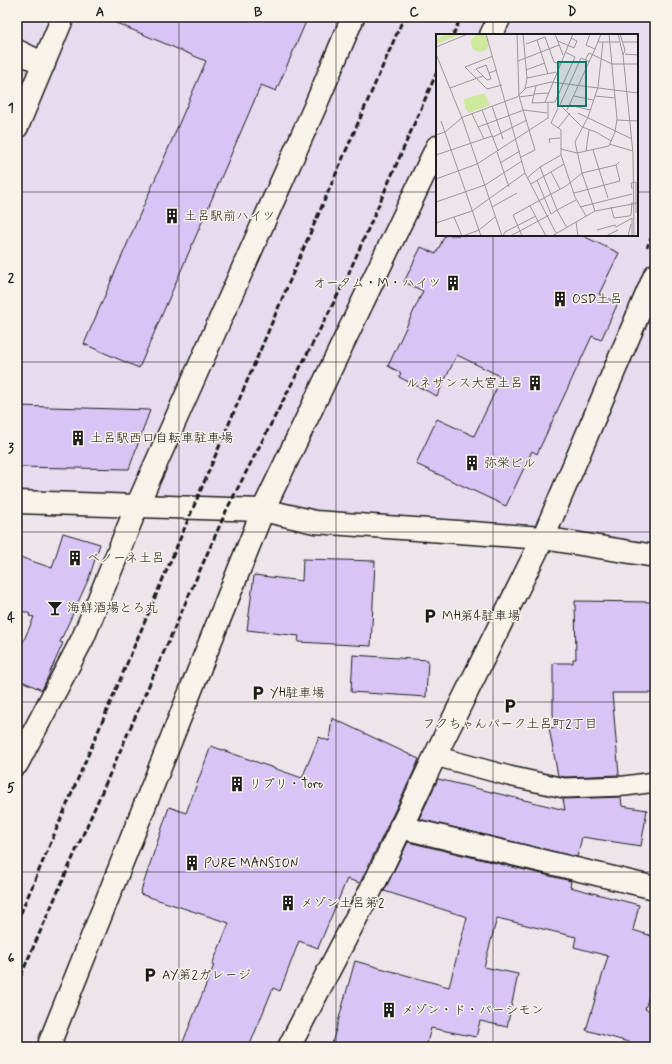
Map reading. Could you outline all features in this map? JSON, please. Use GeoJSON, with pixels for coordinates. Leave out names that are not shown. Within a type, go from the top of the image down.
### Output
{"type":"FeatureCollection","features":[{"type":"Feature","properties":{"kind":"street"},"geometry":{"type":"LineString","coordinates":[[17,127],[63,17]]}},
{"type":"Feature","properties":{"kind":"street"},"geometry":{"type":"LineString","coordinates":[[17,764],[83,638],[137,506],[314,109],[352,17]]}},
{"type":"Feature","properties":{"kind":"street"},"geometry":{"type":"LineString","coordinates":[[492,34],[500,17]]}},
{"type":"Feature","properties":{"kind":"street"},"geometry":{"type":"LineString","coordinates":[[17,51],[44,64]]}},
{"type":"Feature","properties":{"kind":"street"},"geometry":{"type":"LineString","coordinates":[[53,1047],[50,1042],[263,510],[436,149]]}},
{"type":"Feature","properties":{"kind":"street"},"geometry":{"type":"LineString","coordinates":[[289,1047],[378,876],[400,827],[543,538],[655,275]]}},
{"type":"Feature","properties":{"kind":"street"},"geometry":{"type":"LineString","coordinates":[[17,502],[263,510],[315,522],[543,538],[655,556]]}},
{"type":"Feature","properties":{"kind":"street"},"geometry":{"type":"LineString","coordinates":[[400,827],[655,888]]}},
{"type":"Feature","properties":{"kind":"lane"},"geometry":{"type":"LineString","coordinates":[[435,756],[509,776],[564,788],[625,786],[655,782]]}},
{"type":"Feature","properties":{"kind":"shaded area"},"geometry":{"type":"Polygon","coordinates":[[[17,17],[655,17],[655,551],[17,496],[17,17]]]}},
{"type":"Feature","properties":{"kind":"building","name":"土呂駅前ハイツ"},"geometry":{"type":"Polygon","coordinates":[[[102,17],[308,17],[276,91],[261,85],[139,368],[84,344],[206,61],[102,17]]]}},
{"type":"Feature","properties":{"kind":"building"},"geometry":{"type":"Polygon","coordinates":[[[445,236],[583,236],[619,253],[599,294],[618,303],[601,340],[592,336],[537,454],[532,451],[506,506],[416,464],[437,419],[474,436],[502,377],[457,355],[437,396],[399,377],[401,373],[388,366],[423,291],[404,282],[421,247],[436,254],[445,236]]]}},
{"type":"Feature","properties":{"kind":"building","name":"土呂駅西口自転車駐車場"},"geometry":{"type":"Polygon","coordinates":[[[17,406],[150,410],[129,469],[17,467],[17,406]]]}},
{"type":"Feature","properties":{"kind":"building"},"geometry":{"type":"Polygon","coordinates":[[[63,533],[100,544],[89,578],[60,642],[63,643],[42,690],[17,679],[17,656],[34,617],[29,616],[30,614],[17,609],[17,556],[52,568],[63,533]]]}},
{"type":"Feature","properties":{"kind":"building"},"geometry":{"type":"Polygon","coordinates":[[[303,559],[375,561],[371,646],[298,642],[299,636],[247,630],[254,575],[302,581],[303,559]]]}},
{"type":"Feature","properties":{"kind":"building"},"geometry":{"type":"Polygon","coordinates":[[[575,601],[655,602],[655,693],[612,693],[619,775],[558,776],[549,728],[556,727],[553,714],[553,663],[573,663],[573,659],[576,659],[575,601]]]}},
{"type":"Feature","properties":{"kind":"building"},"geometry":{"type":"Polygon","coordinates":[[[353,655],[428,660],[426,697],[351,692],[353,655]]]}},
{"type":"Feature","properties":{"kind":"building"},"geometry":{"type":"Polygon","coordinates":[[[332,718],[419,759],[413,773],[360,883],[347,879],[318,948],[299,941],[280,991],[273,988],[249,1047],[181,1047],[229,923],[140,894],[169,807],[186,813],[211,746],[302,778],[319,737],[329,741],[332,718]]]}},
{"type":"Feature","properties":{"kind":"building"},"geometry":{"type":"Polygon","coordinates":[[[438,779],[565,810],[563,799],[621,797],[622,806],[647,810],[641,846],[582,837],[577,857],[419,819],[438,779]]]}},
{"type":"Feature","properties":{"kind":"building"},"geometry":{"type":"Polygon","coordinates":[[[408,842],[571,881],[570,887],[639,905],[633,930],[655,937],[655,976],[645,1009],[655,1012],[655,1047],[646,1047],[586,1030],[608,956],[574,947],[576,937],[497,918],[484,967],[518,974],[507,1027],[480,1021],[476,1037],[431,1028],[426,1047],[331,1047],[355,961],[449,987],[467,917],[384,891],[408,842]]]}},
{"type":"Feature","properties":{"kind":"railway"},"geometry":{"type":"LineString","coordinates":[[17,922],[299,259],[404,17]]}},
{"type":"Feature","properties":{"kind":"railway"},"geometry":{"type":"LineString","coordinates":[[453,34],[461,17]]}},
{"type":"Feature","properties":{"kind":"railway"},"geometry":{"type":"LineString","coordinates":[[17,984],[227,509],[347,277],[436,74]]}},
{"type":"Feature","properties":{"kind":"place","name":"土呂駅前ハイツ"},"geometry":{"type":"Point","coordinates":[172,216]}},
{"type":"Feature","properties":{"kind":"place","name":"オータム・M・ハイツ"},"geometry":{"type":"Point","coordinates":[453,283]}},
{"type":"Feature","properties":{"kind":"place","name":"OSD土呂"},"geometry":{"type":"Point","coordinates":[560,299]}},
{"type":"Feature","properties":{"kind":"place","name":"ルネサンス大宮土呂"},"geometry":{"type":"Point","coordinates":[535,383]}},
{"type":"Feature","properties":{"kind":"place","name":"土呂駅西口自転車駐車場"},"geometry":{"type":"Point","coordinates":[78,438]}},
{"type":"Feature","properties":{"kind":"place","name":"弥栄ビル"},"geometry":{"type":"Point","coordinates":[472,463]}},
{"type":"Feature","properties":{"kind":"place","name":"ベノーネ土呂"},"geometry":{"type":"Point","coordinates":[75,558]}},
{"type":"Feature","properties":{"kind":"place","name":"海鮮酒場とろ丸"},"geometry":{"type":"Point","coordinates":[55,608]}},
{"type":"Feature","properties":{"kind":"place","name":"MH第4駐車場"},"geometry":{"type":"Point","coordinates":[430,616]}},
{"type":"Feature","properties":{"kind":"place","name":"YH駐車場"},"geometry":{"type":"Point","coordinates":[258,693]}},
{"type":"Feature","properties":{"kind":"place","name":"フクちゃんパーク土呂町2丁目"},"geometry":{"type":"Point","coordinates":[510,706]}},
{"type":"Feature","properties":{"kind":"place","name":"リブリ・Toro"},"geometry":{"type":"Point","coordinates":[237,784]}},
{"type":"Feature","properties":{"kind":"place","name":"PURE MANSION"},"geometry":{"type":"Point","coordinates":[192,863]}},
{"type":"Feature","properties":{"kind":"place","name":"メゾン土呂第2"},"geometry":{"type":"Point","coordinates":[288,903]}},
{"type":"Feature","properties":{"kind":"place","name":"AY第2ガレージ"},"geometry":{"type":"Point","coordinates":[150,975]}},
{"type":"Feature","properties":{"kind":"place","name":"メゾン・ド・パーシモン"},"geometry":{"type":"Point","coordinates":[389,1010]}}]}
